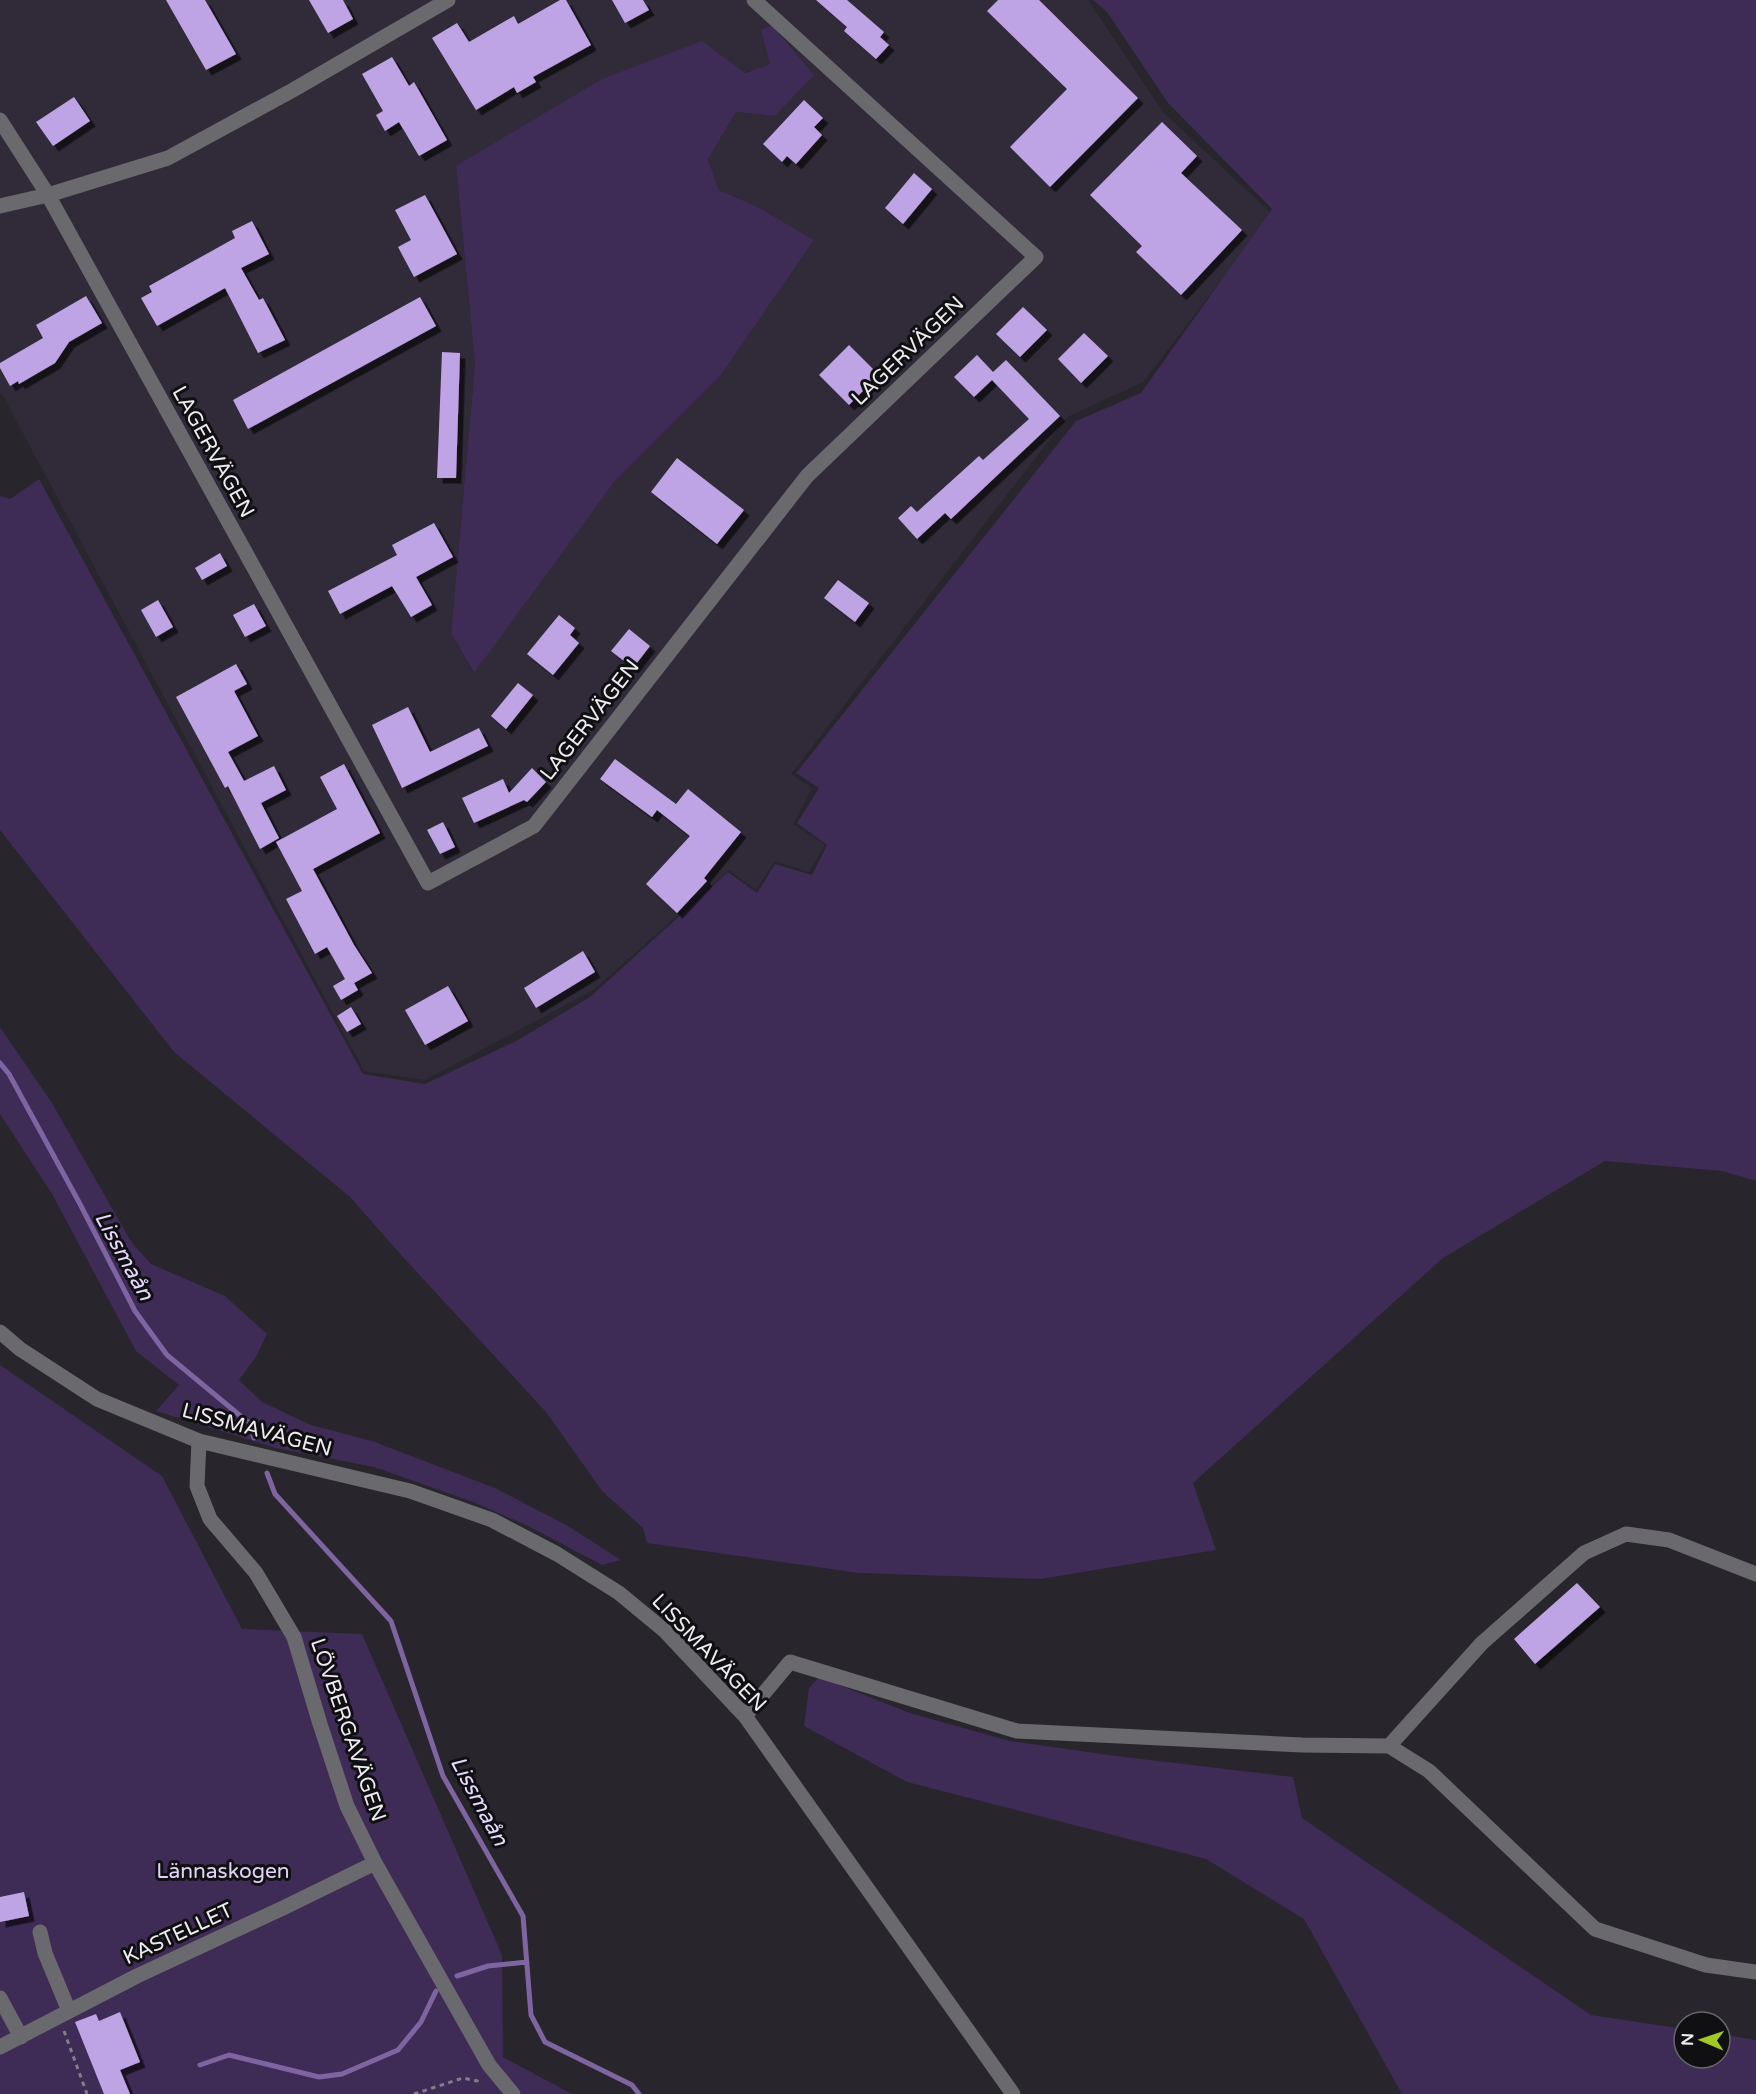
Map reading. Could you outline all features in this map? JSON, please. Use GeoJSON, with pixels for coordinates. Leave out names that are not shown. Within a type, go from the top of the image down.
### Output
{"type":"FeatureCollection","features":[{"type":"Feature","properties":{"kind":"street"},"geometry":{"type":"LineString","coordinates":[[0,206],[48,195],[168,158],[293,90],[448,0]]}},
{"type":"Feature","properties":{"kind":"street","name":"LAGERVÄGEN"},"geometry":{"type":"LineString","coordinates":[[48,195],[428,884],[534,826],[807,476],[1036,257],[754,0]]}},
{"type":"Feature","properties":{"kind":"street"},"geometry":{"type":"LineString","coordinates":[[0,120],[48,195]]}},
{"type":"Feature","properties":{"kind":"street","name":"LISSMAVÄGEN"},"geometry":{"type":"LineString","coordinates":[[0,1332],[20,1350],[97,1399],[199,1441],[411,1491],[492,1520],[557,1554],[619,1593],[665,1631],[745,1716],[1013,2094]]}},
{"type":"Feature","properties":{"kind":"street","name":"LÖVBERGAVÄGEN"},"geometry":{"type":"LineString","coordinates":[[199,1441],[197,1486],[210,1519],[256,1573],[294,1637],[347,1806],[375,1863],[489,2065],[513,2094]]}},
{"type":"Feature","properties":{"kind":"street"},"geometry":{"type":"LineString","coordinates":[[1389,1746],[1482,1643],[1584,1553],[1626,1534],[1669,1540],[1756,1574]]}},
{"type":"Feature","properties":{"kind":"street"},"geometry":{"type":"LineString","coordinates":[[745,1716],[790,1662],[1017,1731],[1302,1745],[1389,1746],[1429,1771],[1595,1929],[1706,1965],[1756,1972]]}},
{"type":"Feature","properties":{"kind":"street","name":"KASTELLET"},"geometry":{"type":"LineString","coordinates":[[0,2047],[137,1976],[375,1863]]}},
{"type":"Feature","properties":{"kind":"street"},"geometry":{"type":"LineString","coordinates":[[40,1932],[64,2013]]}},
{"type":"Feature","properties":{"kind":"street"},"geometry":{"type":"LineString","coordinates":[[0,1998],[21,2037]]}},
{"type":"Feature","properties":{"kind":"path"},"geometry":{"type":"LineString","coordinates":[[64,2013],[87,2094]]}},
{"type":"Feature","properties":{"kind":"path"},"geometry":{"type":"LineString","coordinates":[[414,2094],[463,2078],[477,2081]]}},
{"type":"Feature","properties":{"kind":"shaded area"},"geometry":{"type":"Polygon","coordinates":[[[0,0],[1088,0],[1163,112],[1272,214],[1143,382],[1067,417],[791,774],[812,788],[793,824],[825,845],[809,872],[775,861],[756,890],[729,870],[592,991],[425,1080],[364,1071],[0,394],[0,0]],[[773,25],[761,30],[771,64],[456,166],[475,364],[451,632],[473,673],[615,481],[721,375],[814,240],[760,208],[719,190],[708,159],[736,112],[775,116],[813,75],[773,25]]]}},
{"type":"Feature","properties":{"kind":"green space"},"geometry":{"type":"Polygon","coordinates":[[[1093,0],[1756,0],[1756,1181],[1722,1171],[1605,1161],[1443,1258],[1193,1483],[1216,1550],[1041,1579],[859,1573],[647,1543],[643,1528],[602,1491],[546,1412],[350,1197],[174,1052],[0,830],[0,496],[10,499],[39,479],[363,1074],[425,1084],[516,1041],[590,997],[728,872],[757,893],[775,864],[812,875],[827,845],[797,823],[819,788],[796,773],[1076,421],[1141,393],[1272,209],[1168,103],[1107,12],[1093,0]]]}},
{"type":"Feature","properties":{"kind":"green space"},"geometry":{"type":"Polygon","coordinates":[[[772,25],[814,75],[775,116],[736,112],[708,159],[719,190],[760,208],[814,240],[721,375],[615,481],[474,673],[451,633],[475,364],[456,166],[602,79],[702,41],[745,73],[770,64],[761,30],[772,25]]]}},
{"type":"Feature","properties":{"kind":"green space"},"geometry":{"type":"Polygon","coordinates":[[[0,1027],[52,1103],[132,1243],[151,1264],[225,1296],[267,1334],[256,1357],[239,1380],[262,1402],[311,1425],[372,1441],[495,1488],[568,1526],[621,1560],[602,1565],[528,1526],[473,1502],[374,1467],[276,1448],[156,1411],[179,1385],[136,1351],[52,1194],[0,1114],[0,1027]]]}},
{"type":"Feature","properties":{"kind":"green space","name":"Lännaskogen"},"geometry":{"type":"Polygon","coordinates":[[[0,1365],[162,1476],[242,1629],[362,1634],[502,1955],[503,2057],[572,2094],[0,2094],[0,1365]]]}},
{"type":"Feature","properties":{"kind":"green space"},"geometry":{"type":"Polygon","coordinates":[[[819,1677],[910,1713],[1010,1741],[1293,1777],[1302,1818],[1591,2015],[1672,2027],[1672,2070],[1732,2070],[1732,2036],[1756,2040],[1756,2094],[1402,2094],[1304,1919],[1206,1859],[907,1782],[804,1726],[809,1688],[819,1677]]]}},
{"type":"Feature","properties":{"kind":"building"},"geometry":{"type":"Polygon","coordinates":[[[166,0],[205,0],[236,54],[206,70],[166,0]]]}},
{"type":"Feature","properties":{"kind":"building"},"geometry":{"type":"Polygon","coordinates":[[[309,0],[343,0],[353,19],[328,33],[309,0]]]}},
{"type":"Feature","properties":{"kind":"building"},"geometry":{"type":"Polygon","coordinates":[[[560,0],[566,0],[591,45],[533,77],[536,82],[517,93],[514,87],[476,110],[432,38],[457,23],[469,42],[514,16],[518,24],[560,0]]]}},
{"type":"Feature","properties":{"kind":"building"},"geometry":{"type":"Polygon","coordinates":[[[612,0],[643,0],[649,10],[625,23],[612,0]]]}},
{"type":"Feature","properties":{"kind":"building"},"geometry":{"type":"Polygon","coordinates":[[[816,0],[847,0],[884,32],[880,37],[889,45],[876,59],[844,31],[847,27],[816,0]]]}},
{"type":"Feature","properties":{"kind":"building"},"geometry":{"type":"Polygon","coordinates":[[[998,0],[1039,0],[1138,98],[1050,187],[1010,147],[1067,89],[987,11],[998,0]]]}},
{"type":"Feature","properties":{"kind":"building"},"geometry":{"type":"Polygon","coordinates":[[[392,57],[409,86],[414,82],[447,140],[419,156],[399,122],[385,131],[376,115],[383,111],[362,74],[392,57]]]}},
{"type":"Feature","properties":{"kind":"building"},"geometry":{"type":"Polygon","coordinates":[[[74,97],[90,121],[53,146],[36,122],[74,97]]]}},
{"type":"Feature","properties":{"kind":"building"},"geometry":{"type":"Polygon","coordinates":[[[804,100],[823,118],[814,127],[822,135],[796,164],[787,156],[782,162],[763,144],[804,100]]]}},
{"type":"Feature","properties":{"kind":"building"},"geometry":{"type":"Polygon","coordinates":[[[1162,122],[1197,156],[1181,173],[1242,230],[1181,295],[1136,252],[1142,246],[1090,195],[1162,122]]]}},
{"type":"Feature","properties":{"kind":"building"},"geometry":{"type":"Polygon","coordinates":[[[914,173],[932,189],[903,224],[885,208],[914,173]]]}},
{"type":"Feature","properties":{"kind":"building"},"geometry":{"type":"Polygon","coordinates":[[[425,195],[457,254],[414,277],[398,247],[411,240],[395,210],[425,195]]]}},
{"type":"Feature","properties":{"kind":"building"},"geometry":{"type":"Polygon","coordinates":[[[252,221],[269,254],[241,268],[259,300],[263,298],[285,340],[258,353],[225,288],[157,326],[141,298],[152,292],[149,286],[235,238],[232,231],[252,221]]]}},
{"type":"Feature","properties":{"kind":"building"},"geometry":{"type":"Polygon","coordinates":[[[86,296],[102,323],[69,342],[55,363],[19,384],[18,381],[10,386],[0,368],[0,363],[43,338],[36,325],[86,296]]]}},
{"type":"Feature","properties":{"kind":"building"},"geometry":{"type":"Polygon","coordinates":[[[420,297],[436,326],[248,429],[233,400],[420,297]]]}},
{"type":"Feature","properties":{"kind":"building"},"geometry":{"type":"Polygon","coordinates":[[[1023,307],[1047,330],[1020,357],[996,334],[1023,307]]]}},
{"type":"Feature","properties":{"kind":"building"},"geometry":{"type":"Polygon","coordinates":[[[1084,333],[1108,356],[1081,383],[1058,359],[1084,333]]]}},
{"type":"Feature","properties":{"kind":"building"},"geometry":{"type":"Polygon","coordinates":[[[849,345],[879,375],[849,405],[819,375],[849,345]]]}},
{"type":"Feature","properties":{"kind":"building"},"geometry":{"type":"Polygon","coordinates":[[[442,352],[460,353],[456,478],[437,478],[442,352]]]}},
{"type":"Feature","properties":{"kind":"building"},"geometry":{"type":"Polygon","coordinates":[[[977,355],[993,372],[1006,360],[1060,416],[951,519],[945,513],[917,539],[898,518],[911,506],[917,512],[979,456],[983,460],[1029,419],[992,380],[974,397],[954,377],[977,355]]]}},
{"type":"Feature","properties":{"kind":"building"},"geometry":{"type":"Polygon","coordinates":[[[677,458],[744,510],[717,544],[651,492],[677,458]]]}},
{"type":"Feature","properties":{"kind":"building"},"geometry":{"type":"Polygon","coordinates":[[[434,523],[453,557],[416,577],[432,605],[411,617],[392,586],[340,614],[328,591],[397,555],[392,545],[434,523]]]}},
{"type":"Feature","properties":{"kind":"building"},"geometry":{"type":"Polygon","coordinates":[[[220,553],[227,566],[202,580],[195,568],[220,553]]]}},
{"type":"Feature","properties":{"kind":"building"},"geometry":{"type":"Polygon","coordinates":[[[838,580],[869,603],[855,622],[824,598],[838,580]]]}},
{"type":"Feature","properties":{"kind":"building"},"geometry":{"type":"Polygon","coordinates":[[[158,600],[173,627],[156,637],[141,610],[158,600]]]}},
{"type":"Feature","properties":{"kind":"building"},"geometry":{"type":"Polygon","coordinates":[[[254,604],[266,626],[245,637],[233,615],[254,604]]]}},
{"type":"Feature","properties":{"kind":"building"},"geometry":{"type":"Polygon","coordinates":[[[559,615],[575,628],[570,635],[579,643],[553,675],[527,654],[559,615]]]}},
{"type":"Feature","properties":{"kind":"building"},"geometry":{"type":"Polygon","coordinates":[[[629,629],[650,646],[633,668],[611,651],[629,629]]]}},
{"type":"Feature","properties":{"kind":"building"},"geometry":{"type":"Polygon","coordinates":[[[236,664],[247,684],[234,691],[258,736],[228,752],[244,781],[274,766],[286,790],[261,803],[279,838],[260,849],[228,786],[225,788],[176,697],[236,664]]]}},
{"type":"Feature","properties":{"kind":"building"},"geometry":{"type":"Polygon","coordinates":[[[518,683],[533,695],[506,729],[491,716],[518,683]]]}},
{"type":"Feature","properties":{"kind":"building"},"geometry":{"type":"Polygon","coordinates":[[[408,707],[430,752],[479,728],[488,746],[402,788],[372,725],[408,707]]]}},
{"type":"Feature","properties":{"kind":"building"},"geometry":{"type":"Polygon","coordinates":[[[615,759],[676,804],[688,789],[741,832],[704,878],[707,881],[677,913],[646,884],[690,836],[657,810],[652,817],[600,779],[615,759]]]}},
{"type":"Feature","properties":{"kind":"building"},"geometry":{"type":"Polygon","coordinates":[[[344,764],[380,833],[313,869],[354,945],[372,973],[354,983],[358,990],[341,1000],[333,986],[345,979],[327,947],[315,954],[286,899],[302,891],[276,842],[337,809],[320,777],[344,764]]]}},
{"type":"Feature","properties":{"kind":"building"},"geometry":{"type":"Polygon","coordinates":[[[532,768],[546,782],[527,802],[524,800],[474,823],[462,798],[503,779],[509,793],[532,768]]]}},
{"type":"Feature","properties":{"kind":"building"},"geometry":{"type":"Polygon","coordinates":[[[443,822],[455,847],[440,854],[427,830],[443,822]]]}},
{"type":"Feature","properties":{"kind":"building"},"geometry":{"type":"Polygon","coordinates":[[[583,951],[595,972],[536,1008],[524,988],[583,951]]]}},
{"type":"Feature","properties":{"kind":"building"},"geometry":{"type":"Polygon","coordinates":[[[448,986],[468,1021],[425,1045],[405,1010],[448,986]]]}},
{"type":"Feature","properties":{"kind":"building"},"geometry":{"type":"Polygon","coordinates":[[[351,1007],[361,1024],[347,1032],[337,1016],[351,1007]]]}},
{"type":"Feature","properties":{"kind":"building"},"geometry":{"type":"Polygon","coordinates":[[[1577,1583],[1600,1607],[1535,1664],[1514,1639],[1577,1583]]]}},
{"type":"Feature","properties":{"kind":"building"},"geometry":{"type":"Polygon","coordinates":[[[24,1892],[29,1916],[0,1922],[0,1897],[24,1892]]]}},
{"type":"Feature","properties":{"kind":"building"},"geometry":{"type":"Polygon","coordinates":[[[120,2012],[140,2062],[120,2070],[130,2094],[104,2094],[75,2022],[96,2014],[99,2021],[120,2012]]]}},
{"type":"Feature","properties":{"kind":"waterway","name":"Lissmaån"},"geometry":{"type":"LineString","coordinates":[[0,1063],[9,1074],[80,1204],[135,1311],[167,1355],[249,1423],[254,1438]]}},
{"type":"Feature","properties":{"kind":"waterway","name":"Lissmaån"},"geometry":{"type":"LineString","coordinates":[[267,1473],[275,1494],[391,1621],[443,1776],[523,1916],[531,2015],[545,2042],[632,2085],[639,2094]]}},
{"type":"Feature","properties":{"kind":"waterway"},"geometry":{"type":"LineString","coordinates":[[457,1976],[488,1966],[527,1962]]}},
{"type":"Feature","properties":{"kind":"waterway"},"geometry":{"type":"LineString","coordinates":[[200,2065],[229,2055],[319,2077],[342,2074],[398,2050],[421,2022],[436,1991]]}}]}
